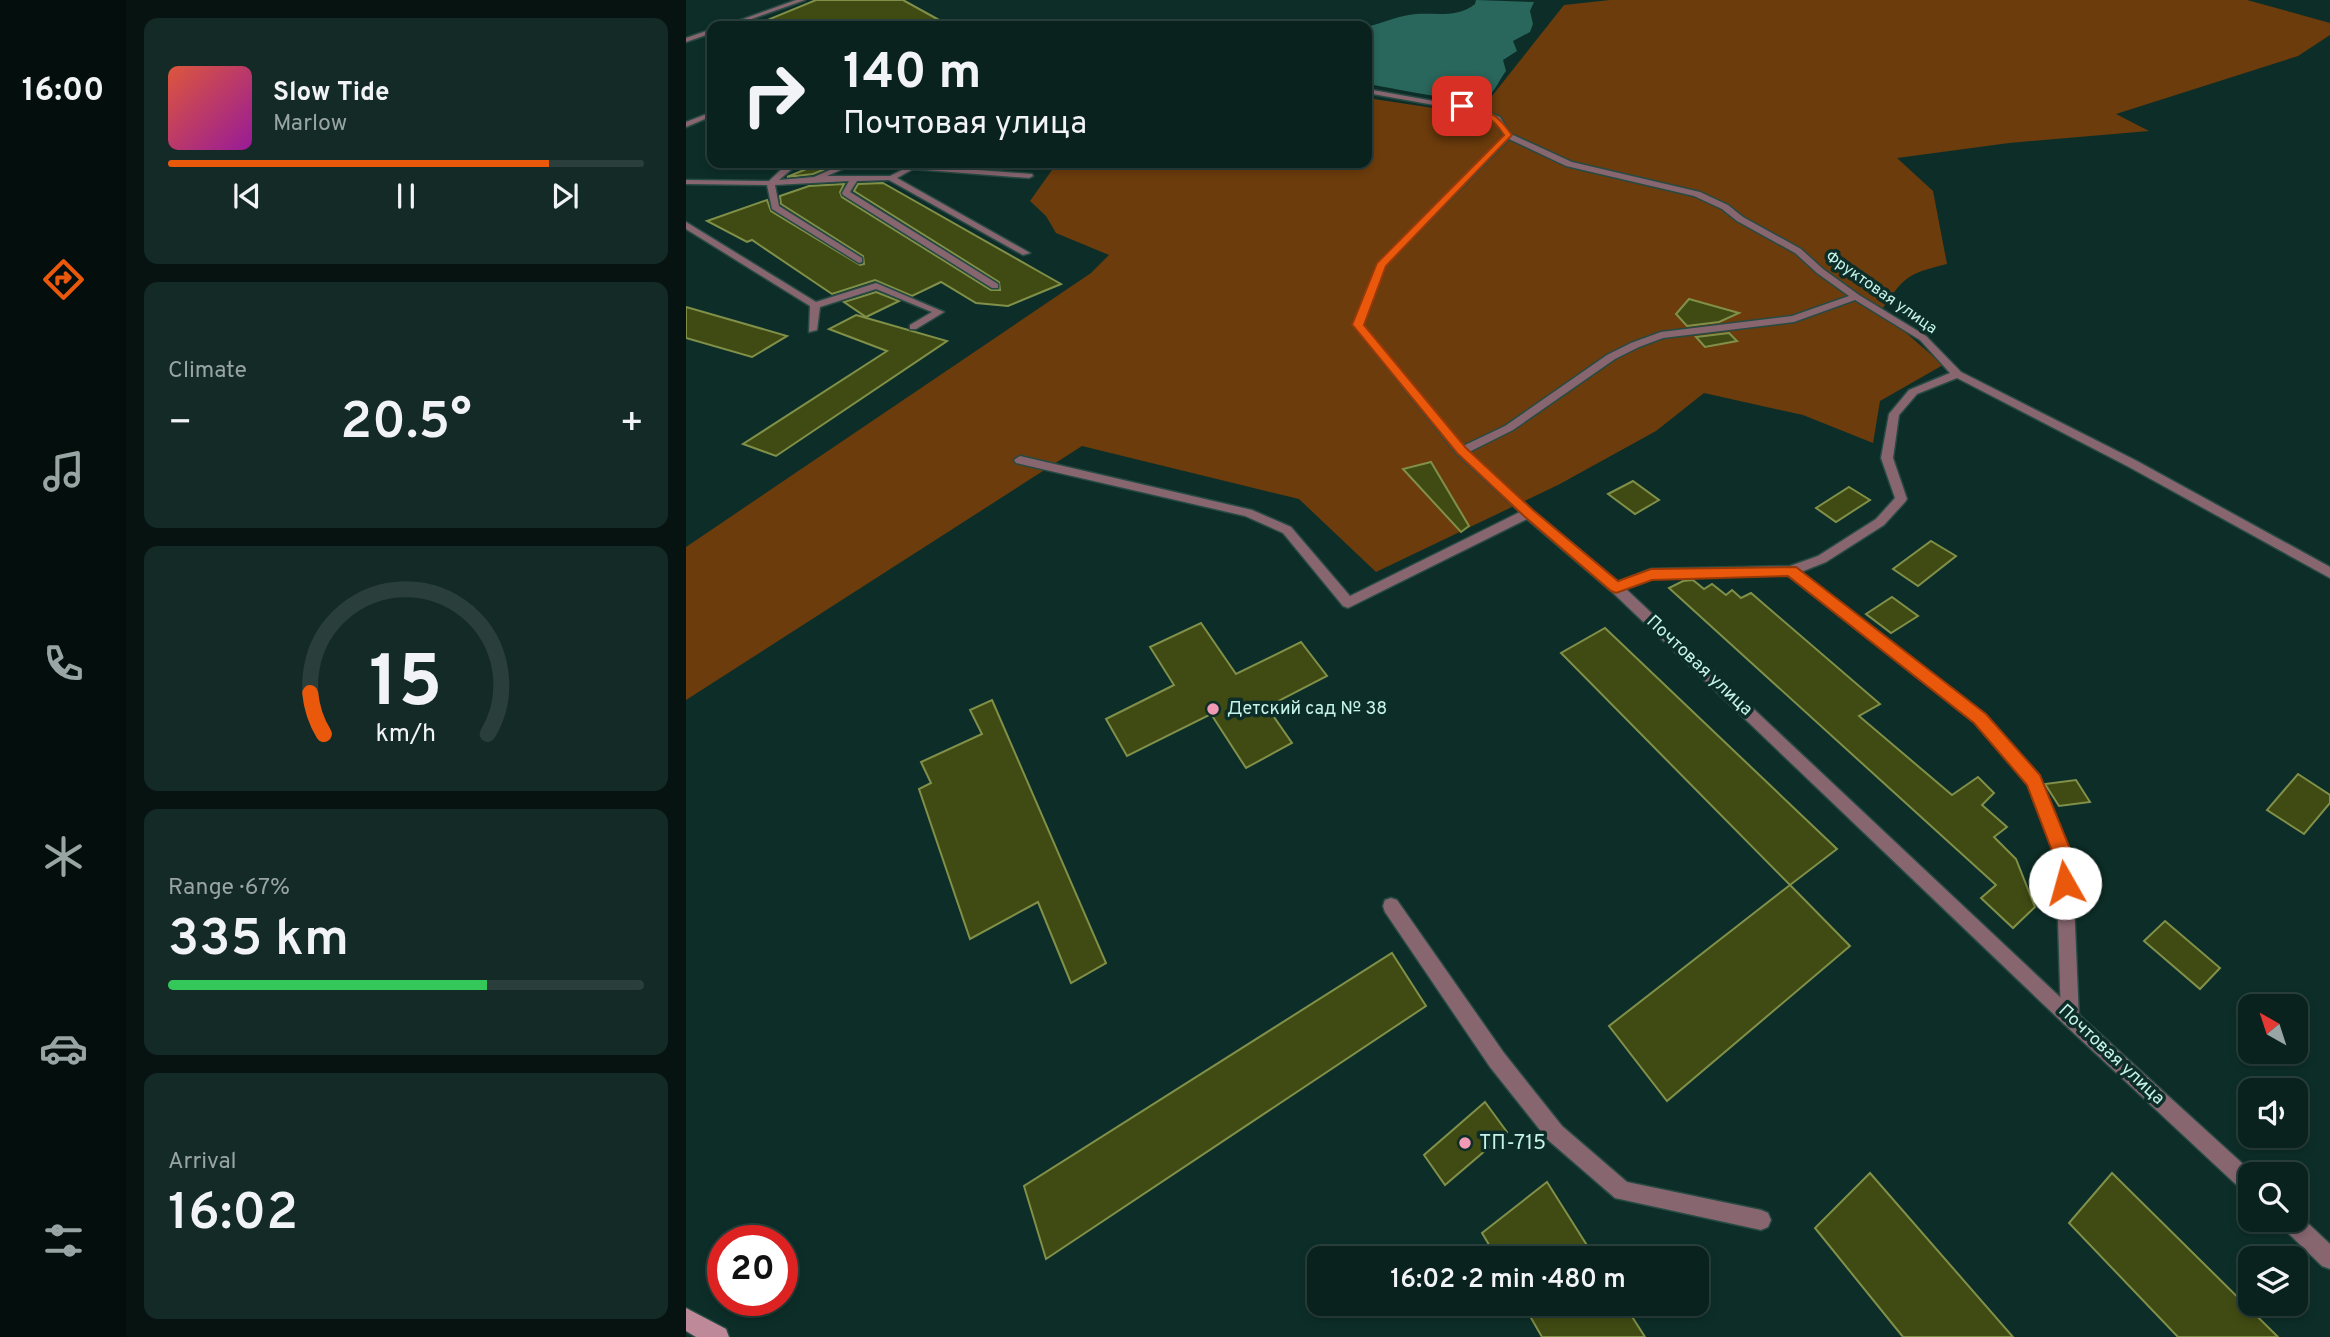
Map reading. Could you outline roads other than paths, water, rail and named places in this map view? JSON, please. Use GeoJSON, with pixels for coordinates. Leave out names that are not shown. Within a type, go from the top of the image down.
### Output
{"type":"FeatureCollection","features":[{"type":"Feature","properties":{"kind":"street"},"geometry":{"type":"LineString","coordinates":[[741,21],[802,0]]}},
{"type":"Feature","properties":{"kind":"street"},"geometry":{"type":"LineString","coordinates":[[686,40],[707,33]]}},
{"type":"Feature","properties":{"kind":"street"},"geometry":{"type":"LineString","coordinates":[[1372,91],[1481,110],[1497,119],[1508,135]]}},
{"type":"Feature","properties":{"kind":"street"},"geometry":{"type":"LineString","coordinates":[[686,125],[707,116]]}},
{"type":"Feature","properties":{"kind":"street","name":"Фруктовая улица"},"geometry":{"type":"LineString","coordinates":[[1508,135],[1569,164],[1697,194],[1726,207],[1740,219],[1798,251],[1856,297],[1923,338],[1956,374],[2133,464],[2330,573]]}},
{"type":"Feature","properties":{"kind":"street","name":"Почтовая улица"},"geometry":{"type":"LineString","coordinates":[[1508,135],[1381,265],[1358,325],[1461,451],[1616,588],[2070,1018],[2238,1173]]}},
{"type":"Feature","properties":{"kind":"street"},"geometry":{"type":"LineString","coordinates":[[771,183],[788,168]]}},
{"type":"Feature","properties":{"kind":"street"},"geometry":{"type":"LineString","coordinates":[[812,179],[840,168]]}},
{"type":"Feature","properties":{"kind":"street"},"geometry":{"type":"LineString","coordinates":[[686,182],[771,183],[812,179],[853,181],[891,178],[908,168]]}},
{"type":"Feature","properties":{"kind":"street"},"geometry":{"type":"LineString","coordinates":[[945,168],[1029,176]]}},
{"type":"Feature","properties":{"kind":"street"},"geometry":{"type":"LineString","coordinates":[[891,178],[1026,253]]}},
{"type":"Feature","properties":{"kind":"street"},"geometry":{"type":"LineString","coordinates":[[853,181],[846,193],[995,286]]}},
{"type":"Feature","properties":{"kind":"street"},"geometry":{"type":"LineString","coordinates":[[771,183],[775,208],[859,260]]}},
{"type":"Feature","properties":{"kind":"street"},"geometry":{"type":"LineString","coordinates":[[686,225],[815,305],[876,286],[939,312],[913,327]]}},
{"type":"Feature","properties":{"kind":"street"},"geometry":{"type":"LineString","coordinates":[[1461,451],[1509,428],[1611,357],[1635,345],[1661,335],[1794,320],[1856,297]]}},
{"type":"Feature","properties":{"kind":"street"},"geometry":{"type":"LineString","coordinates":[[813,330],[815,305]]}},
{"type":"Feature","properties":{"kind":"street"},"geometry":{"type":"LineString","coordinates":[[1616,588],[1651,575],[1791,571],[1822,559],[1880,522],[1900,499],[1887,458],[1894,414],[1913,392],[1956,374]]}},
{"type":"Feature","properties":{"kind":"street"},"geometry":{"type":"LineString","coordinates":[[1020,460],[1248,513],[1287,530],[1348,603],[1528,513]]}},
{"type":"Feature","properties":{"kind":"street"},"geometry":{"type":"LineString","coordinates":[[1791,571],[1980,719],[2034,781],[2064,856],[2070,1018]]}},
{"type":"Feature","properties":{"kind":"street"},"geometry":{"type":"LineString","coordinates":[[1391,906],[1497,1060],[1555,1133],[1622,1191],[1761,1220]]}},
{"type":"Feature","properties":{"kind":"street"},"geometry":{"type":"LineString","coordinates":[[2302,1232],[2330,1258]]}},
{"type":"Feature","properties":{"kind":"street"},"geometry":{"type":"LineString","coordinates":[[686,1319],[718,1337]]}},
{"type":"Feature","properties":{"kind":"place","name":"Детский сад № 38"},"geometry":{"type":"Point","coordinates":[1213,709]}},
{"type":"Feature","properties":{"kind":"place","name":"ТП-715"},"geometry":{"type":"Point","coordinates":[1465,1143]}}]}
